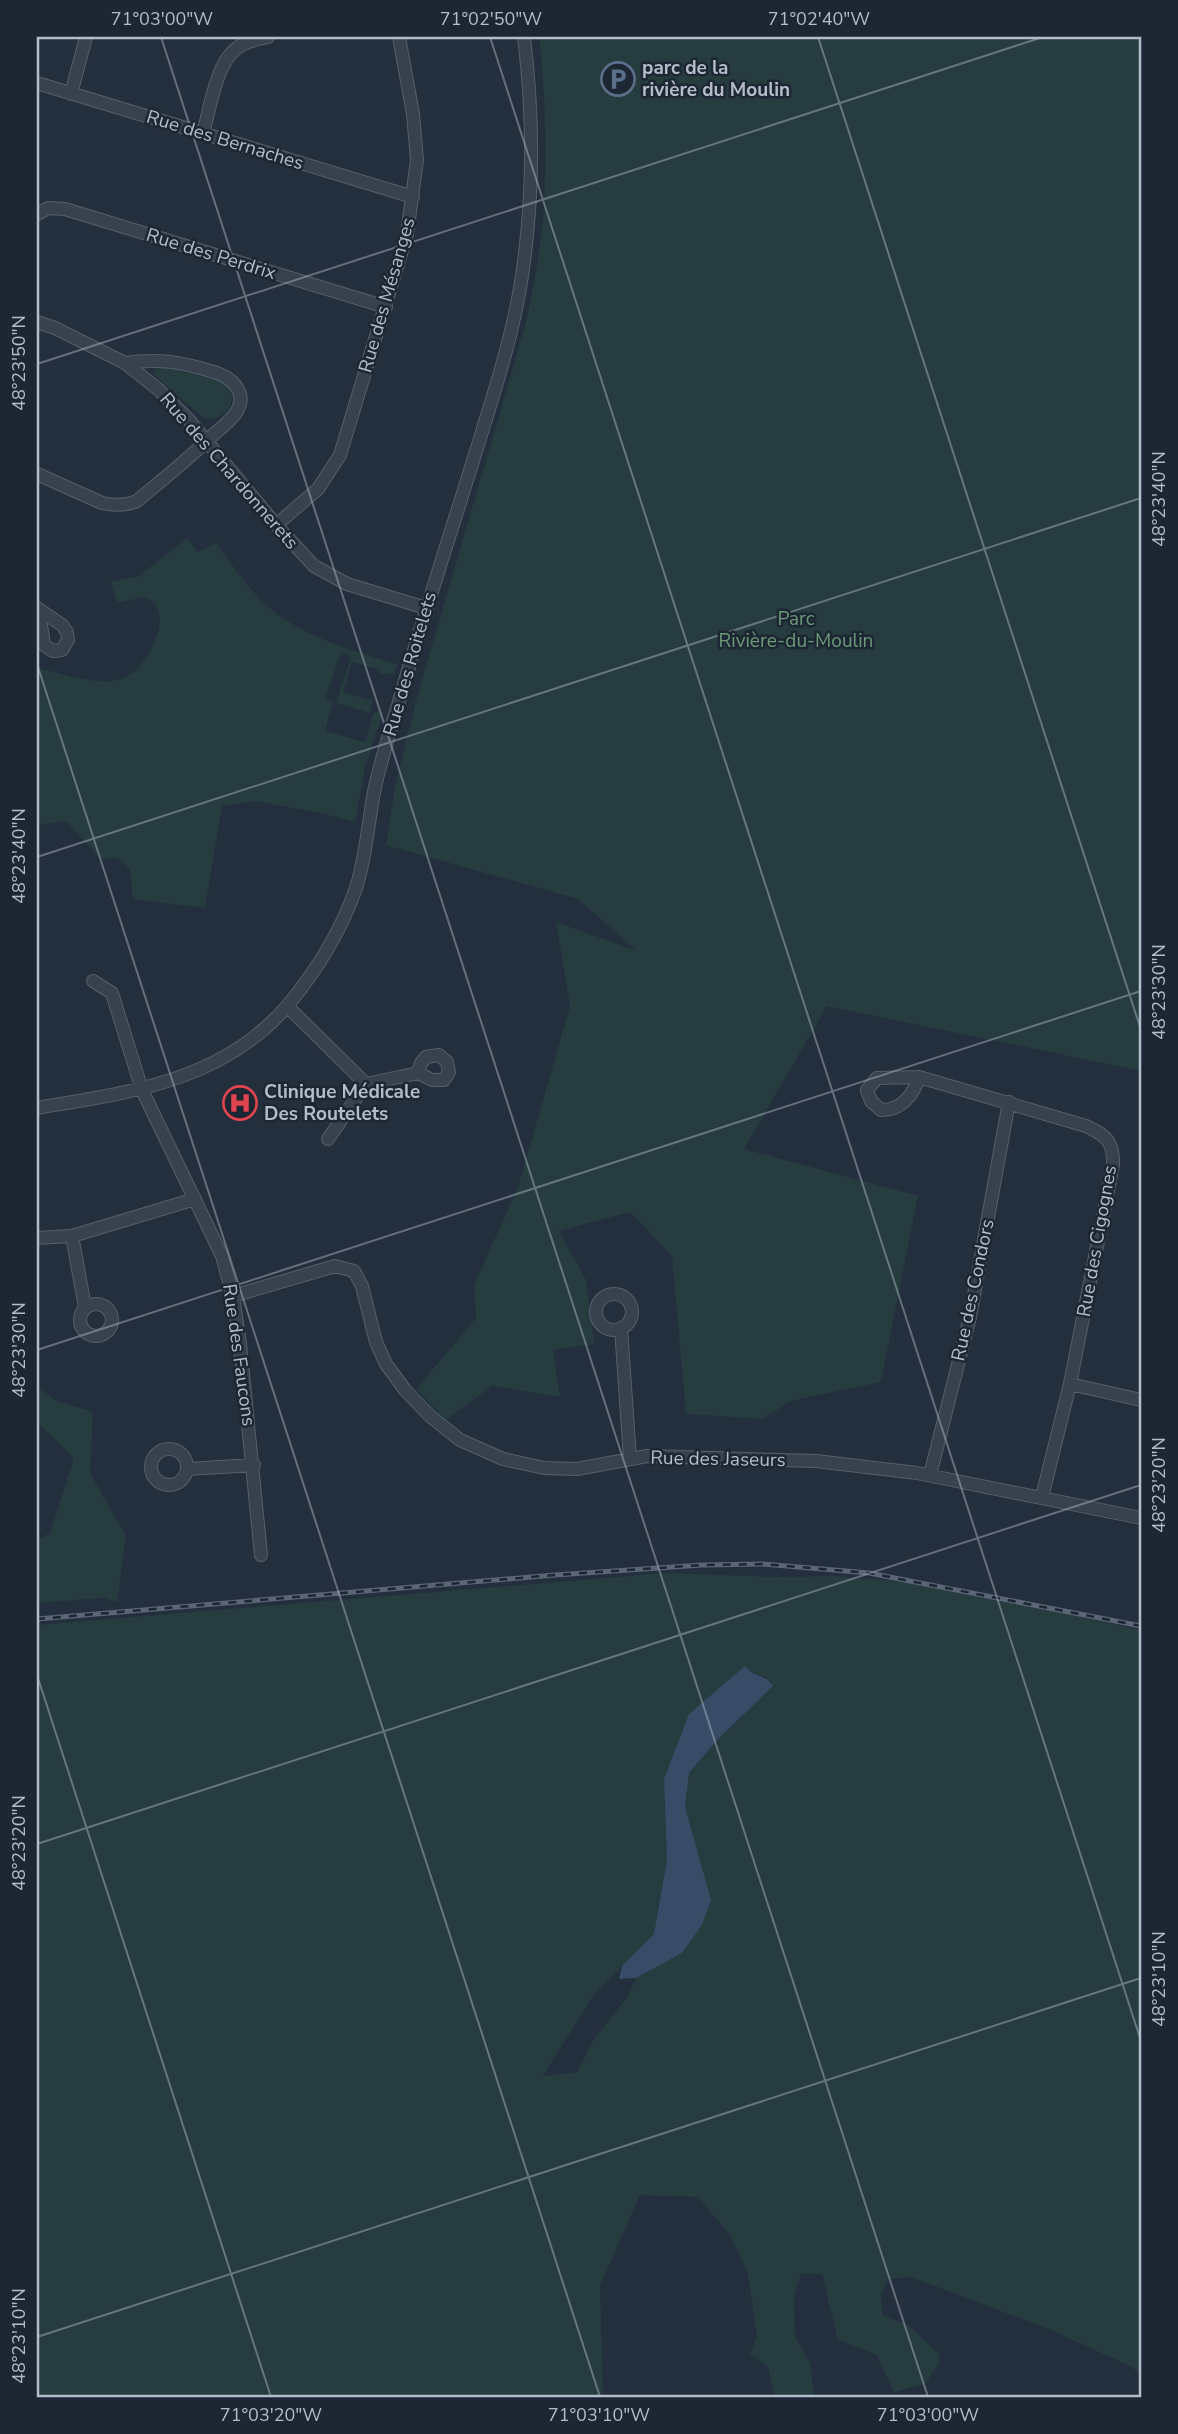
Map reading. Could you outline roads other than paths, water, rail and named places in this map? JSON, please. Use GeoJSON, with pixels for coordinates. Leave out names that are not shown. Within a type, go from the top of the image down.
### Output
{"type":"FeatureCollection","features":[{"type":"Feature","properties":{"kind":"street"},"geometry":{"type":"LineString","coordinates":[[71,94],[86,37]]}},
{"type":"Feature","properties":{"kind":"street"},"geometry":{"type":"LineString","coordinates":[[203,133],[219,75],[229,55],[237,47],[268,37]]}},
{"type":"Feature","properties":{"kind":"street","name":"Rue des Mésanges"},"geometry":{"type":"LineString","coordinates":[[276,525],[318,489],[340,455],[407,234],[417,162],[415,133],[399,37]]}},
{"type":"Feature","properties":{"kind":"street","name":"Rue des Roitelets"},"geometry":{"type":"LineString","coordinates":[[37,1108],[142,1090],[183,1078],[229,1056],[287,1006],[319,963],[341,926],[356,888],[379,771],[426,608],[499,374],[521,285],[531,208],[532,172],[531,112],[524,37]]}},
{"type":"Feature","properties":{"kind":"street","name":"Rue des Bernaches"},"geometry":{"type":"LineString","coordinates":[[37,83],[413,197]]}},
{"type":"Feature","properties":{"kind":"street","name":"Rue des Perdrix"},"geometry":{"type":"LineString","coordinates":[[37,214],[48,208],[65,209],[386,307]]}},
{"type":"Feature","properties":{"kind":"street","name":"Rue des Chardonnerets"},"geometry":{"type":"LineString","coordinates":[[37,322],[55,328],[125,363],[168,399],[306,558],[334,579],[426,608]]}},
{"type":"Feature","properties":{"kind":"street"},"geometry":{"type":"LineString","coordinates":[[37,474],[102,503],[129,504],[137,501],[207,441],[238,408],[239,394],[231,380],[221,374],[168,360],[125,363]]}},
{"type":"Feature","properties":{"kind":"street","name":"Rue des Faucons"},"geometry":{"type":"LineString","coordinates":[[93,981],[112,993],[142,1090],[222,1256],[233,1296],[254,1465],[261,1555]]}},
{"type":"Feature","properties":{"kind":"street"},"geometry":{"type":"LineString","coordinates":[[287,1006],[366,1084]]}},
{"type":"Feature","properties":{"kind":"street"},"geometry":{"type":"LineString","coordinates":[[328,1139],[366,1084],[418,1073]]}},
{"type":"Feature","properties":{"kind":"street","name":"Rue des Cigognes"},"geometry":{"type":"LineString","coordinates":[[919,1077],[1086,1126],[1105,1135],[1111,1143],[1113,1165],[1070,1384],[1042,1497]]}},
{"type":"Feature","properties":{"kind":"street","name":"Rue des Condors"},"geometry":{"type":"LineString","coordinates":[[930,1475],[970,1317],[1009,1102]]}},
{"type":"Feature","properties":{"kind":"street"},"geometry":{"type":"LineString","coordinates":[[37,1238],[72,1236],[195,1199]]}},
{"type":"Feature","properties":{"kind":"street"},"geometry":{"type":"LineString","coordinates":[[72,1236],[86,1307]]}},
{"type":"Feature","properties":{"kind":"street","name":"Rue des Jaseurs"},"geometry":{"type":"LineString","coordinates":[[233,1296],[335,1266],[354,1271],[362,1286],[376,1342],[386,1364],[405,1390],[430,1416],[460,1440],[503,1459],[544,1468],[597,1467],[647,1456],[816,1461],[930,1475],[1141,1518]]}},
{"type":"Feature","properties":{"kind":"street"},"geometry":{"type":"LineString","coordinates":[[621,1328],[630,1459]]}},
{"type":"Feature","properties":{"kind":"street"},"geometry":{"type":"LineString","coordinates":[[1070,1384],[1141,1400]]}},
{"type":"Feature","properties":{"kind":"street"},"geometry":{"type":"LineString","coordinates":[[187,1469],[254,1465]]}},
{"type":"Feature","properties":{"kind":"water"},"geometry":{"type":"Polygon","coordinates":[[[745,1666],[773,1686],[719,1738],[689,1773],[685,1807],[711,1900],[702,1925],[682,1953],[636,1978],[619,1979],[622,1966],[654,1934],[667,1860],[664,1779],[689,1714],[745,1666]]]}},
{"type":"Feature","properties":{"kind":"railway"},"geometry":{"type":"LineString","coordinates":[[37,1619],[555,1575],[702,1565],[763,1564],[869,1573],[1141,1626]]}},
{"type":"Feature","properties":{"kind":"place","name":"parc de la rivière du Moulin"},"geometry":{"type":"Point","coordinates":[618,79]}},
{"type":"Feature","properties":{"kind":"place","name":"Clinique Médicale Des Routelets"},"geometry":{"type":"Point","coordinates":[240,1103]}},
{"type":"Feature","properties":{"kind":"park label","name":"Parc Rivière-du-Moulin"},"geometry":{"type":"Point","coordinates":[796,630]}}]}
